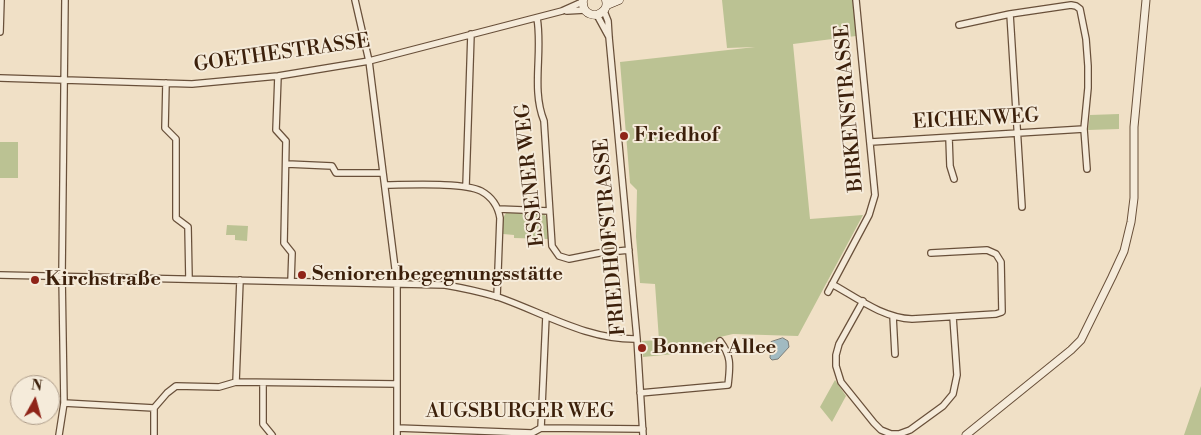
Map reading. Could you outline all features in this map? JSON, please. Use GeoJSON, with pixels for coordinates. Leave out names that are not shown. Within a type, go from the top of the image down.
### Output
{"type":"FeatureCollection","features":[{"type":"Feature","properties":{"kind":"main road"},"geometry":{"type":"LineString","coordinates":[[603,8],[619,0]]}},
{"type":"Feature","properties":{"kind":"main road","name":"GOETHESTRASSE"},"geometry":{"type":"LineString","coordinates":[[583,4],[588,14],[603,8]]}},
{"type":"Feature","properties":{"kind":"street"},"geometry":{"type":"LineString","coordinates":[[0,0],[0,32]]}},
{"type":"Feature","properties":{"kind":"street"},"geometry":{"type":"LineString","coordinates":[[59,435],[64,403],[62,275],[65,0]]}},
{"type":"Feature","properties":{"kind":"street"},"geometry":{"type":"LineString","coordinates":[[355,0],[369,61],[397,284],[397,435]]}},
{"type":"Feature","properties":{"kind":"street","name":"BIRKENSTRASSE"},"geometry":{"type":"LineString","coordinates":[[828,292],[873,206],[874,190],[856,0]]}},
{"type":"Feature","properties":{"kind":"street"},"geometry":{"type":"LineString","coordinates":[[966,435],[1081,340],[1124,251],[1131,222],[1134,198],[1134,127],[1146,0]]}},
{"type":"Feature","properties":{"kind":"street","name":"GOETHESTRASSE"},"geometry":{"type":"LineString","coordinates":[[0,78],[166,83],[219,82],[278,76],[369,61],[537,18],[583,4]]}},
{"type":"Feature","properties":{"kind":"street"},"geometry":{"type":"LineString","coordinates":[[959,25],[1010,14],[1071,5],[1080,9],[1086,39],[1088,66],[1084,129],[1087,169]]}},
{"type":"Feature","properties":{"kind":"street","name":"FRIEDHOFSTRASSE"},"geometry":{"type":"LineString","coordinates":[[603,8],[609,37],[637,339],[643,432]]}},
{"type":"Feature","properties":{"kind":"street"},"geometry":{"type":"LineString","coordinates":[[1010,14],[1022,208]]}},
{"type":"Feature","properties":{"kind":"street","name":"ESSENER WEG"},"geometry":{"type":"LineString","coordinates":[[537,18],[540,33],[539,109],[544,121],[552,246],[556,253],[562,257],[574,258],[629,250]]}},
{"type":"Feature","properties":{"kind":"street"},"geometry":{"type":"LineString","coordinates":[[466,186],[471,34]]}},
{"type":"Feature","properties":{"kind":"street"},"geometry":{"type":"LineString","coordinates":[[278,76],[276,130],[286,141],[284,243],[292,253],[291,281]]}},
{"type":"Feature","properties":{"kind":"street"},"geometry":{"type":"LineString","coordinates":[[166,83],[166,128],[176,139],[176,218],[188,227],[189,279]]}},
{"type":"Feature","properties":{"kind":"street","name":"EICHENWEG"},"geometry":{"type":"LineString","coordinates":[[870,142],[1084,129]]}},
{"type":"Feature","properties":{"kind":"street"},"geometry":{"type":"LineString","coordinates":[[949,138],[950,166],[954,179]]}},
{"type":"Feature","properties":{"kind":"street"},"geometry":{"type":"LineString","coordinates":[[287,164],[332,166],[336,173],[383,173]]}},
{"type":"Feature","properties":{"kind":"street"},"geometry":{"type":"LineString","coordinates":[[384,185],[466,186],[483,192],[493,200],[500,218],[497,297]]}},
{"type":"Feature","properties":{"kind":"street"},"geometry":{"type":"LineString","coordinates":[[498,209],[550,211]]}},
{"type":"Feature","properties":{"kind":"street"},"geometry":{"type":"LineString","coordinates":[[832,284],[893,316],[912,319],[996,314],[1002,312],[1001,262],[996,254],[988,250],[931,252]]}},
{"type":"Feature","properties":{"kind":"street"},"geometry":{"type":"LineString","coordinates":[[0,275],[445,285],[462,287],[497,297],[594,334],[637,339]]}},
{"type":"Feature","properties":{"kind":"street"},"geometry":{"type":"LineString","coordinates":[[236,382],[240,280]]}},
{"type":"Feature","properties":{"kind":"street"},"geometry":{"type":"LineString","coordinates":[[863,301],[839,344],[836,366],[841,382],[874,423],[881,430],[891,434],[899,434],[910,430],[942,406],[953,394],[957,375],[953,317]]}},
{"type":"Feature","properties":{"kind":"street"},"geometry":{"type":"LineString","coordinates":[[541,428],[546,316]]}},
{"type":"Feature","properties":{"kind":"street"},"geometry":{"type":"LineString","coordinates":[[893,316],[896,354]]}},
{"type":"Feature","properties":{"kind":"street"},"geometry":{"type":"LineString","coordinates":[[640,393],[728,385],[730,370],[729,352],[720,342]]}},
{"type":"Feature","properties":{"kind":"street"},"geometry":{"type":"LineString","coordinates":[[154,435],[154,408],[176,386],[219,387],[236,382],[397,384]]}},
{"type":"Feature","properties":{"kind":"street"},"geometry":{"type":"LineString","coordinates":[[263,383],[262,424],[272,435]]}},
{"type":"Feature","properties":{"kind":"street"},"geometry":{"type":"LineString","coordinates":[[64,403],[154,408]]}},
{"type":"Feature","properties":{"kind":"street","name":"AUGSBURGER WEG"},"geometry":{"type":"LineString","coordinates":[[397,428],[505,433],[532,433],[541,428],[643,432]]}},
{"type":"Feature","properties":{"kind":"green space"},"geometry":{"type":"Polygon","coordinates":[[[722,0],[853,0],[856,36],[793,44],[810,219],[863,215],[798,336],[733,334],[720,337],[695,352],[643,357],[642,341],[659,340],[655,284],[640,283],[636,237],[637,190],[630,183],[620,62],[755,47],[727,48],[722,0]]]}},
{"type":"Feature","properties":{"kind":"green space"},"geometry":{"type":"Polygon","coordinates":[[[1119,114],[1119,129],[1088,130],[1090,115],[1119,114]]]}},
{"type":"Feature","properties":{"kind":"green space"},"geometry":{"type":"Polygon","coordinates":[[[0,142],[18,142],[18,178],[0,178],[0,142]]]}},
{"type":"Feature","properties":{"kind":"green space"},"geometry":{"type":"Polygon","coordinates":[[[506,213],[544,214],[547,218],[548,239],[514,238],[514,235],[503,234],[503,218],[506,213]]]}},
{"type":"Feature","properties":{"kind":"green space"},"geometry":{"type":"Polygon","coordinates":[[[227,225],[248,226],[247,241],[235,240],[235,235],[226,235],[227,225]]]}},
{"type":"Feature","properties":{"kind":"green space"},"geometry":{"type":"Polygon","coordinates":[[[835,380],[846,396],[832,422],[820,407],[835,380]]]}},
{"type":"Feature","properties":{"kind":"green space"},"geometry":{"type":"Polygon","coordinates":[[[1201,386],[1201,435],[1184,435],[1201,386]]]}},
{"type":"Feature","properties":{"kind":"water"},"geometry":{"type":"Polygon","coordinates":[[[783,338],[788,341],[789,347],[778,359],[772,360],[770,358],[771,342],[783,338]]]}},
{"type":"Feature","properties":{"kind":"place","name":"Friedhof"},"geometry":{"type":"Point","coordinates":[624,136]}},
{"type":"Feature","properties":{"kind":"place","name":"Seniorenbegegnungsstätte"},"geometry":{"type":"Point","coordinates":[302,275]}},
{"type":"Feature","properties":{"kind":"place","name":"Kirchstraße"},"geometry":{"type":"Point","coordinates":[35,280]}},
{"type":"Feature","properties":{"kind":"place","name":"Bonner Allee"},"geometry":{"type":"Point","coordinates":[642,348]}}]}
